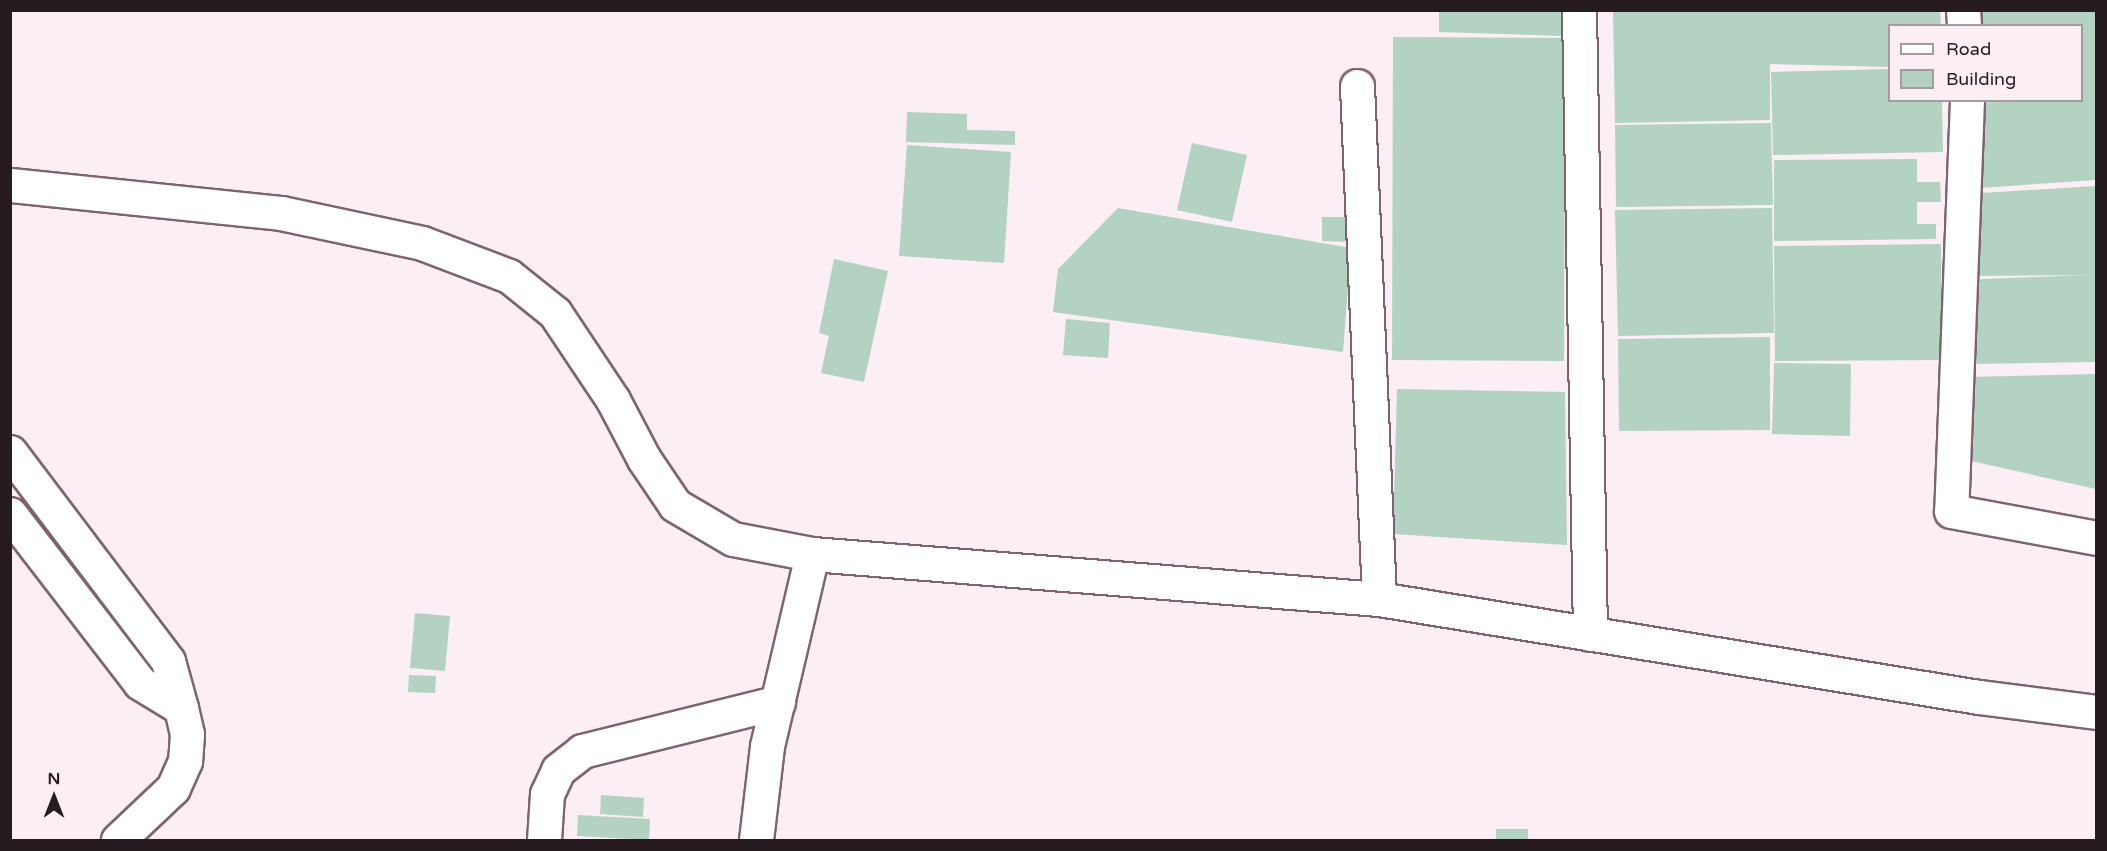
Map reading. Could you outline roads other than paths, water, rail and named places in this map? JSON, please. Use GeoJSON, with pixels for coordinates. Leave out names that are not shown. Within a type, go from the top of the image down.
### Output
{"type":"FeatureCollection","features":[{"type":"Feature","properties":{"kind":"street"},"geometry":{"type":"LineString","coordinates":[[1579,10],[1590,634]]}},
{"type":"Feature","properties":{"kind":"street"},"geometry":{"type":"LineString","coordinates":[[1357,86],[1379,599]]}},
{"type":"Feature","properties":{"kind":"street"},"geometry":{"type":"LineString","coordinates":[[1967,102],[1951,511],[2097,538]]}},
{"type":"Feature","properties":{"kind":"street"},"geometry":{"type":"LineString","coordinates":[[10,185],[281,213],[422,243],[509,276],[555,313],[613,400],[644,459],[675,505],[733,539],[812,554],[1379,599],[1979,697],[2097,712]]}},
{"type":"Feature","properties":{"kind":"street"},"geometry":{"type":"LineString","coordinates":[[10,452],[168,661],[187,734],[185,760],[173,788],[118,840]]}},
{"type":"Feature","properties":{"kind":"street"},"geometry":{"type":"LineString","coordinates":[[10,514],[140,683],[181,708]]}},
{"type":"Feature","properties":{"kind":"street"},"geometry":{"type":"LineString","coordinates":[[756,840],[767,746],[812,554]]}},
{"type":"Feature","properties":{"kind":"street"},"geometry":{"type":"LineString","coordinates":[[544,840],[547,794],[558,770],[582,751],[777,702]]}}]}
